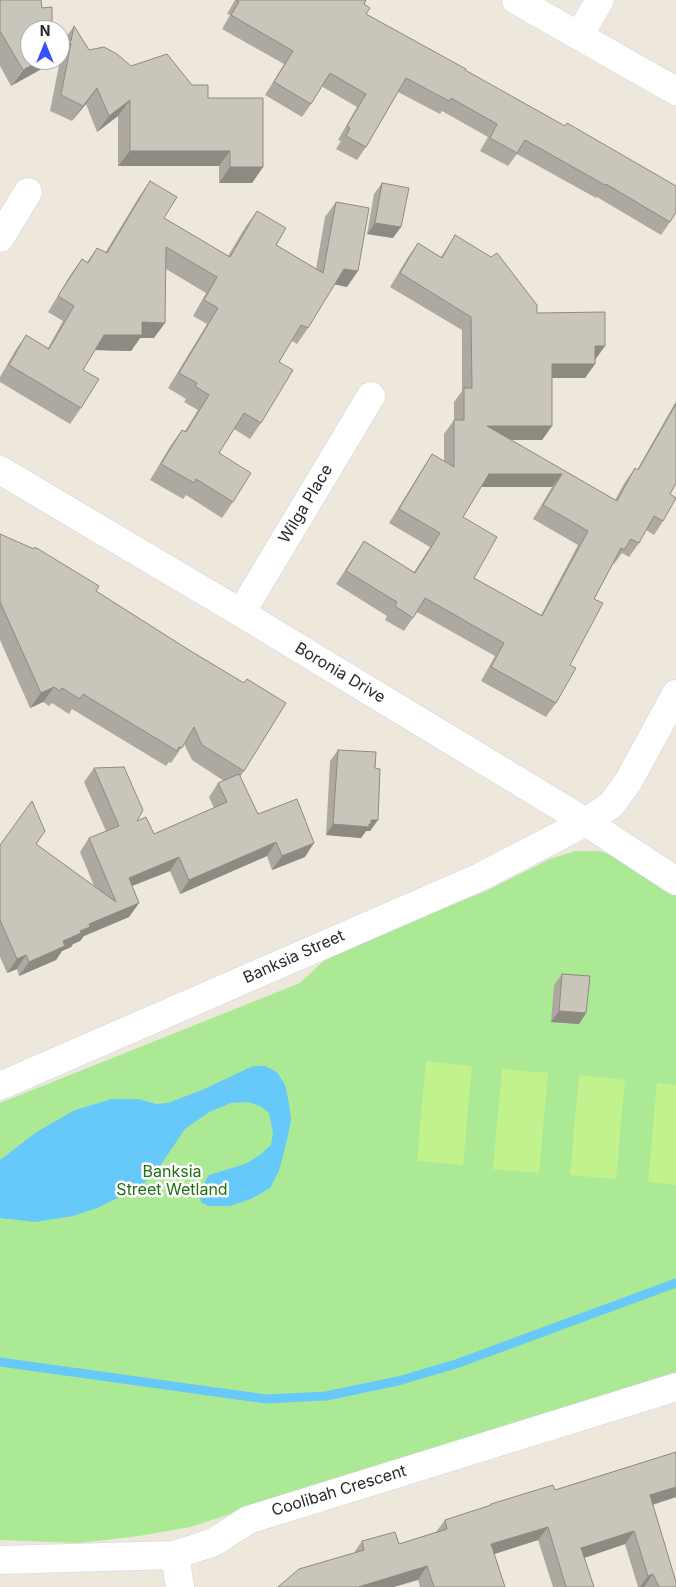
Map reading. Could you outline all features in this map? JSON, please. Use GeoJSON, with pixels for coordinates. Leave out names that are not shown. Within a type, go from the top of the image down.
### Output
{"type":"FeatureCollection","features":[{"type":"Feature","properties":{"kind":"street"},"geometry":{"type":"LineString","coordinates":[[516,0],[676,91]]}},
{"type":"Feature","properties":{"kind":"street"},"geometry":{"type":"LineString","coordinates":[[579,36],[600,0]]}},
{"type":"Feature","properties":{"kind":"street"},"geometry":{"type":"LineString","coordinates":[[0,238],[28,192]]}},
{"type":"Feature","properties":{"kind":"street","name":"Wilga Place"},"geometry":{"type":"LineString","coordinates":[[242,613],[371,396]]}},
{"type":"Feature","properties":{"kind":"street","name":"Boronia Drive"},"geometry":{"type":"LineString","coordinates":[[0,470],[242,613],[586,822],[676,881]]}},
{"type":"Feature","properties":{"kind":"street","name":"Banksia Street"},"geometry":{"type":"LineString","coordinates":[[0,1086],[480,877],[586,822],[611,805],[628,782],[676,694]]}},
{"type":"Feature","properties":{"kind":"street","name":"Coolibah Crescent"},"geometry":{"type":"LineString","coordinates":[[0,1560],[175,1555],[214,1542],[248,1520],[676,1387]]}},
{"type":"Feature","properties":{"kind":"street"},"geometry":{"type":"LineString","coordinates":[[175,1555],[180,1587]]}},
{"type":"Feature","properties":{"kind":"green space","name":"Banksia Street Wetland"},"geometry":{"type":"Polygon","coordinates":[[[575,851],[600,851],[629,862],[676,893],[676,1376],[588,1400],[190,1527],[139,1536],[79,1543],[0,1540],[0,1103],[300,983],[332,953],[484,892],[550,859],[575,851]]]}},
{"type":"Feature","properties":{"kind":"green space"},"geometry":{"type":"Polygon","coordinates":[[[426,1061],[472,1066],[463,1165],[417,1161],[426,1061]]]}},
{"type":"Feature","properties":{"kind":"green space"},"geometry":{"type":"Polygon","coordinates":[[[502,1069],[548,1073],[539,1173],[493,1169],[502,1069]]]}},
{"type":"Feature","properties":{"kind":"green space"},"geometry":{"type":"Polygon","coordinates":[[[579,1075],[625,1080],[616,1179],[570,1175],[579,1075]]]}},
{"type":"Feature","properties":{"kind":"green space"},"geometry":{"type":"Polygon","coordinates":[[[657,1083],[676,1085],[676,1185],[648,1182],[657,1083]]]}},
{"type":"Feature","properties":{"kind":"water"},"geometry":{"type":"Polygon","coordinates":[[[253,1066],[265,1066],[277,1072],[285,1085],[289,1103],[291,1120],[287,1140],[279,1171],[270,1188],[251,1199],[230,1206],[208,1206],[201,1202],[199,1191],[209,1175],[245,1164],[260,1155],[271,1145],[273,1133],[269,1113],[260,1106],[248,1102],[231,1103],[209,1112],[185,1129],[153,1176],[133,1191],[97,1208],[73,1216],[35,1222],[0,1218],[0,1160],[38,1131],[75,1110],[112,1099],[139,1099],[156,1104],[168,1103],[202,1090],[253,1066]]]}},
{"type":"Feature","properties":{"kind":"building"},"geometry":{"type":"Polygon","coordinates":[[[0,0],[41,0],[42,8],[52,7],[52,20],[20,20],[20,65],[0,31],[0,0]]]}},
{"type":"Feature","properties":{"kind":"building"},"geometry":{"type":"Polygon","coordinates":[[[236,0],[366,0],[364,4],[370,8],[366,14],[565,126],[567,123],[676,186],[676,212],[670,222],[606,184],[525,140],[517,153],[490,138],[497,124],[451,98],[449,101],[406,78],[366,147],[346,136],[350,128],[347,126],[366,94],[330,73],[311,104],[274,82],[293,51],[231,15],[239,2],[236,0]]]}},
{"type":"Feature","properties":{"kind":"building"},"geometry":{"type":"Polygon","coordinates":[[[74,26],[89,50],[104,47],[117,54],[131,66],[167,54],[192,85],[208,85],[208,98],[263,98],[263,167],[230,167],[230,151],[130,151],[130,100],[109,116],[97,88],[83,106],[61,95],[66,70],[70,70],[71,41],[74,26]]]}},
{"type":"Feature","properties":{"kind":"building"},"geometry":{"type":"Polygon","coordinates":[[[150,181],[177,197],[164,218],[230,257],[257,211],[286,228],[276,245],[323,273],[336,202],[369,208],[358,271],[344,269],[308,328],[301,325],[279,362],[293,370],[261,423],[244,413],[219,453],[251,473],[233,502],[196,479],[194,483],[161,464],[182,430],[186,432],[209,395],[195,386],[197,383],[179,373],[218,308],[204,300],[217,277],[166,247],[165,323],[142,322],[142,335],[104,335],[83,370],[99,379],[81,408],[9,365],[26,335],[49,349],[74,306],[58,296],[82,259],[88,263],[97,248],[107,253],[150,181]]]}},
{"type":"Feature","properties":{"kind":"building"},"geometry":{"type":"Polygon","coordinates":[[[382,183],[409,188],[401,227],[375,223],[382,183]]]}},
{"type":"Feature","properties":{"kind":"building"},"geometry":{"type":"Polygon","coordinates":[[[455,235],[491,257],[497,253],[537,305],[537,313],[605,312],[605,346],[595,346],[595,364],[552,364],[552,426],[487,426],[617,501],[635,468],[638,470],[676,404],[676,483],[670,494],[676,498],[663,521],[654,516],[639,543],[631,539],[624,550],[621,548],[594,599],[603,603],[570,665],[576,668],[556,703],[491,667],[504,643],[425,598],[413,618],[395,606],[397,602],[346,571],[364,541],[415,573],[440,533],[399,509],[432,454],[454,467],[454,420],[464,420],[464,388],[472,388],[471,317],[400,273],[418,243],[442,258],[455,235]],[[489,474],[463,517],[497,537],[474,578],[542,616],[588,531],[543,505],[562,474],[489,474]]]}},
{"type":"Feature","properties":{"kind":"building"},"geometry":{"type":"Polygon","coordinates":[[[0,534],[34,549],[35,547],[99,586],[96,591],[189,650],[244,683],[247,679],[286,703],[244,771],[202,745],[194,727],[182,748],[179,747],[177,751],[83,694],[80,699],[62,688],[60,691],[54,687],[41,693],[0,602],[0,534]]]}},
{"type":"Feature","properties":{"kind":"building"},"geometry":{"type":"Polygon","coordinates":[[[338,750],[376,752],[375,768],[380,769],[378,820],[371,820],[369,827],[333,824],[338,750]]]}},
{"type":"Feature","properties":{"kind":"building"},"geometry":{"type":"Polygon","coordinates":[[[124,767],[143,810],[137,821],[146,817],[154,834],[227,802],[218,783],[239,774],[258,814],[297,799],[314,843],[282,856],[276,842],[189,880],[179,857],[129,878],[139,903],[89,924],[90,927],[80,931],[81,933],[63,941],[65,946],[29,962],[26,955],[17,959],[0,920],[0,845],[32,801],[45,831],[36,844],[116,902],[89,838],[119,826],[94,768],[124,767]]]}},
{"type":"Feature","properties":{"kind":"building"},"geometry":{"type":"Polygon","coordinates":[[[562,974],[590,976],[586,1013],[559,1011],[562,974]]]}},
{"type":"Feature","properties":{"kind":"building"},"geometry":{"type":"Polygon","coordinates":[[[676,1452],[676,1487],[650,1495],[676,1587],[659,1587],[653,1574],[648,1576],[634,1531],[581,1548],[594,1587],[566,1587],[548,1527],[491,1544],[505,1587],[434,1587],[427,1566],[358,1587],[278,1587],[299,1569],[364,1550],[362,1541],[395,1532],[399,1544],[447,1529],[445,1520],[491,1504],[553,1485],[555,1490],[676,1452]]]}},
{"type":"Feature","properties":{"kind":"waterway"},"geometry":{"type":"LineString","coordinates":[[0,1362],[266,1399],[326,1396],[398,1381],[456,1364],[676,1283]]}}]}
